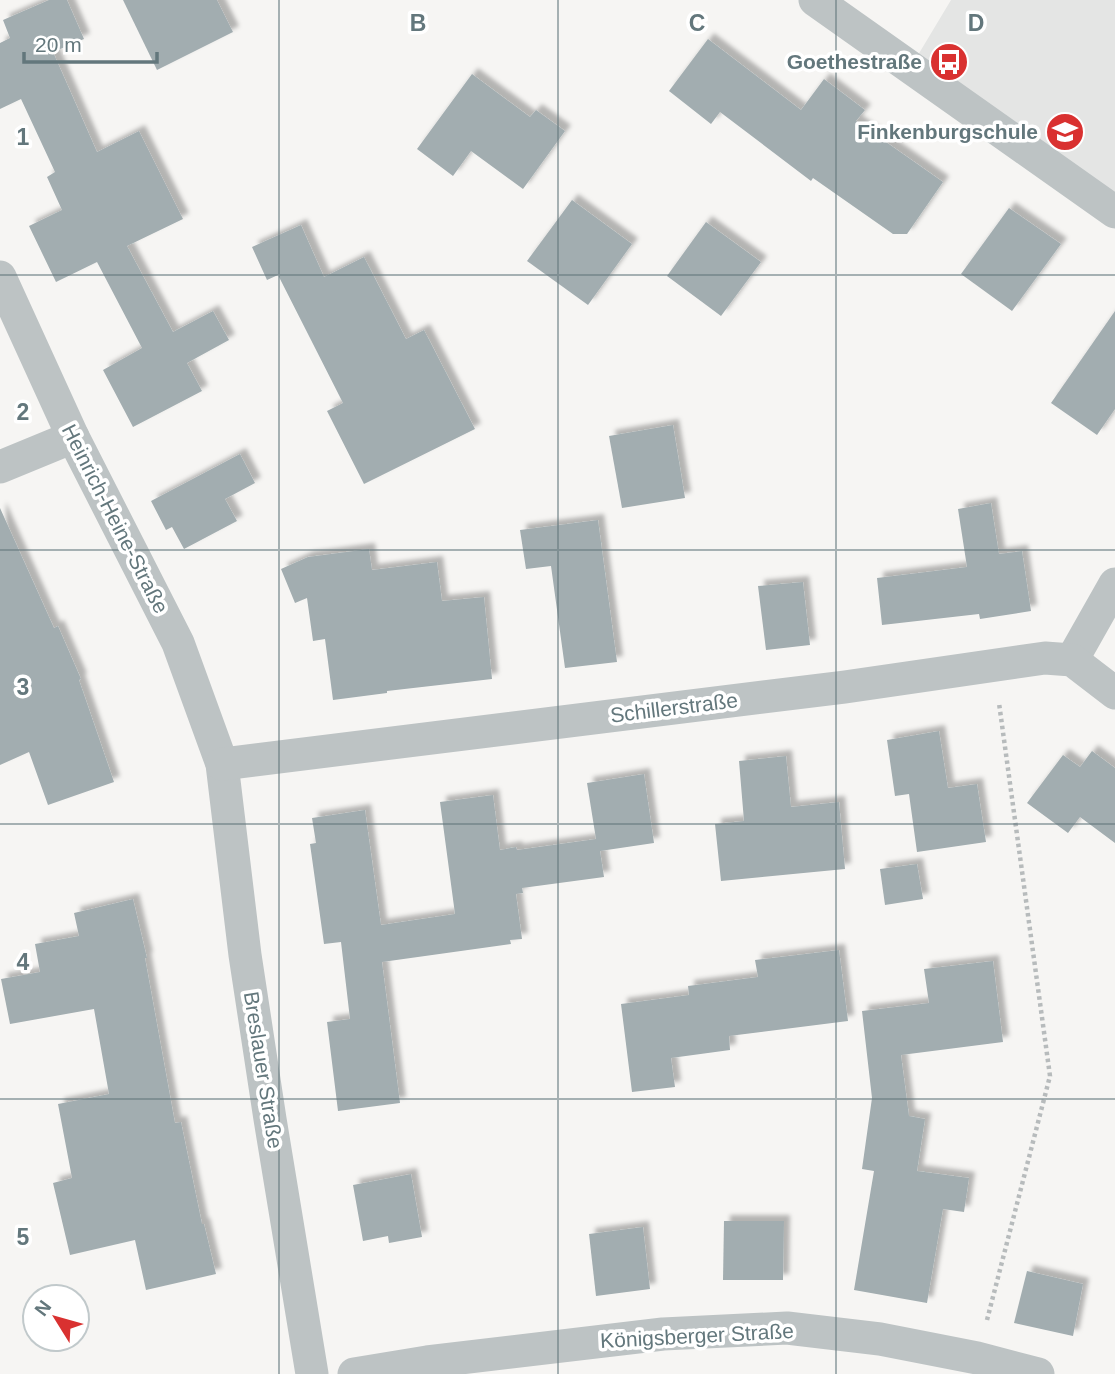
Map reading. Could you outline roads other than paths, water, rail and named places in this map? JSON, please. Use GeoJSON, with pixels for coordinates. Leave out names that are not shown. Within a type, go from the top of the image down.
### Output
{"type":"FeatureCollection","features":[{"type":"Feature","properties":{"kind":"street"},"geometry":{"type":"LineString","coordinates":[[816,0],[1115,212]]}},
{"type":"Feature","properties":{"kind":"street","name":"Heinrich-Heine-Straße"},"geometry":{"type":"LineString","coordinates":[[0,276],[73,437],[178,643],[222,764]]}},
{"type":"Feature","properties":{"kind":"street"},"geometry":{"type":"LineString","coordinates":[[0,467],[73,437]]}},
{"type":"Feature","properties":{"kind":"street"},"geometry":{"type":"LineString","coordinates":[[1115,584],[1072,660],[1115,693]]}},
{"type":"Feature","properties":{"kind":"street","name":"Schillerstraße"},"geometry":{"type":"LineString","coordinates":[[222,764],[844,687],[1045,658],[1072,660]]}},
{"type":"Feature","properties":{"kind":"street","name":"Breslauer Straße"},"geometry":{"type":"LineString","coordinates":[[222,764],[249,982],[312,1374]]}},
{"type":"Feature","properties":{"kind":"street","name":"Königsberger Straße"},"geometry":{"type":"LineString","coordinates":[[354,1374],[427,1362],[623,1338],[787,1328],[880,1339],[977,1358],[1038,1374]]}},
{"type":"Feature","properties":{"kind":"place","name":"Goethestraße"},"geometry":{"type":"Point","coordinates":[949,62]}},
{"type":"Feature","properties":{"kind":"place","name":"Finkenburgschule"},"geometry":{"type":"Point","coordinates":[1065,132]}}]}
